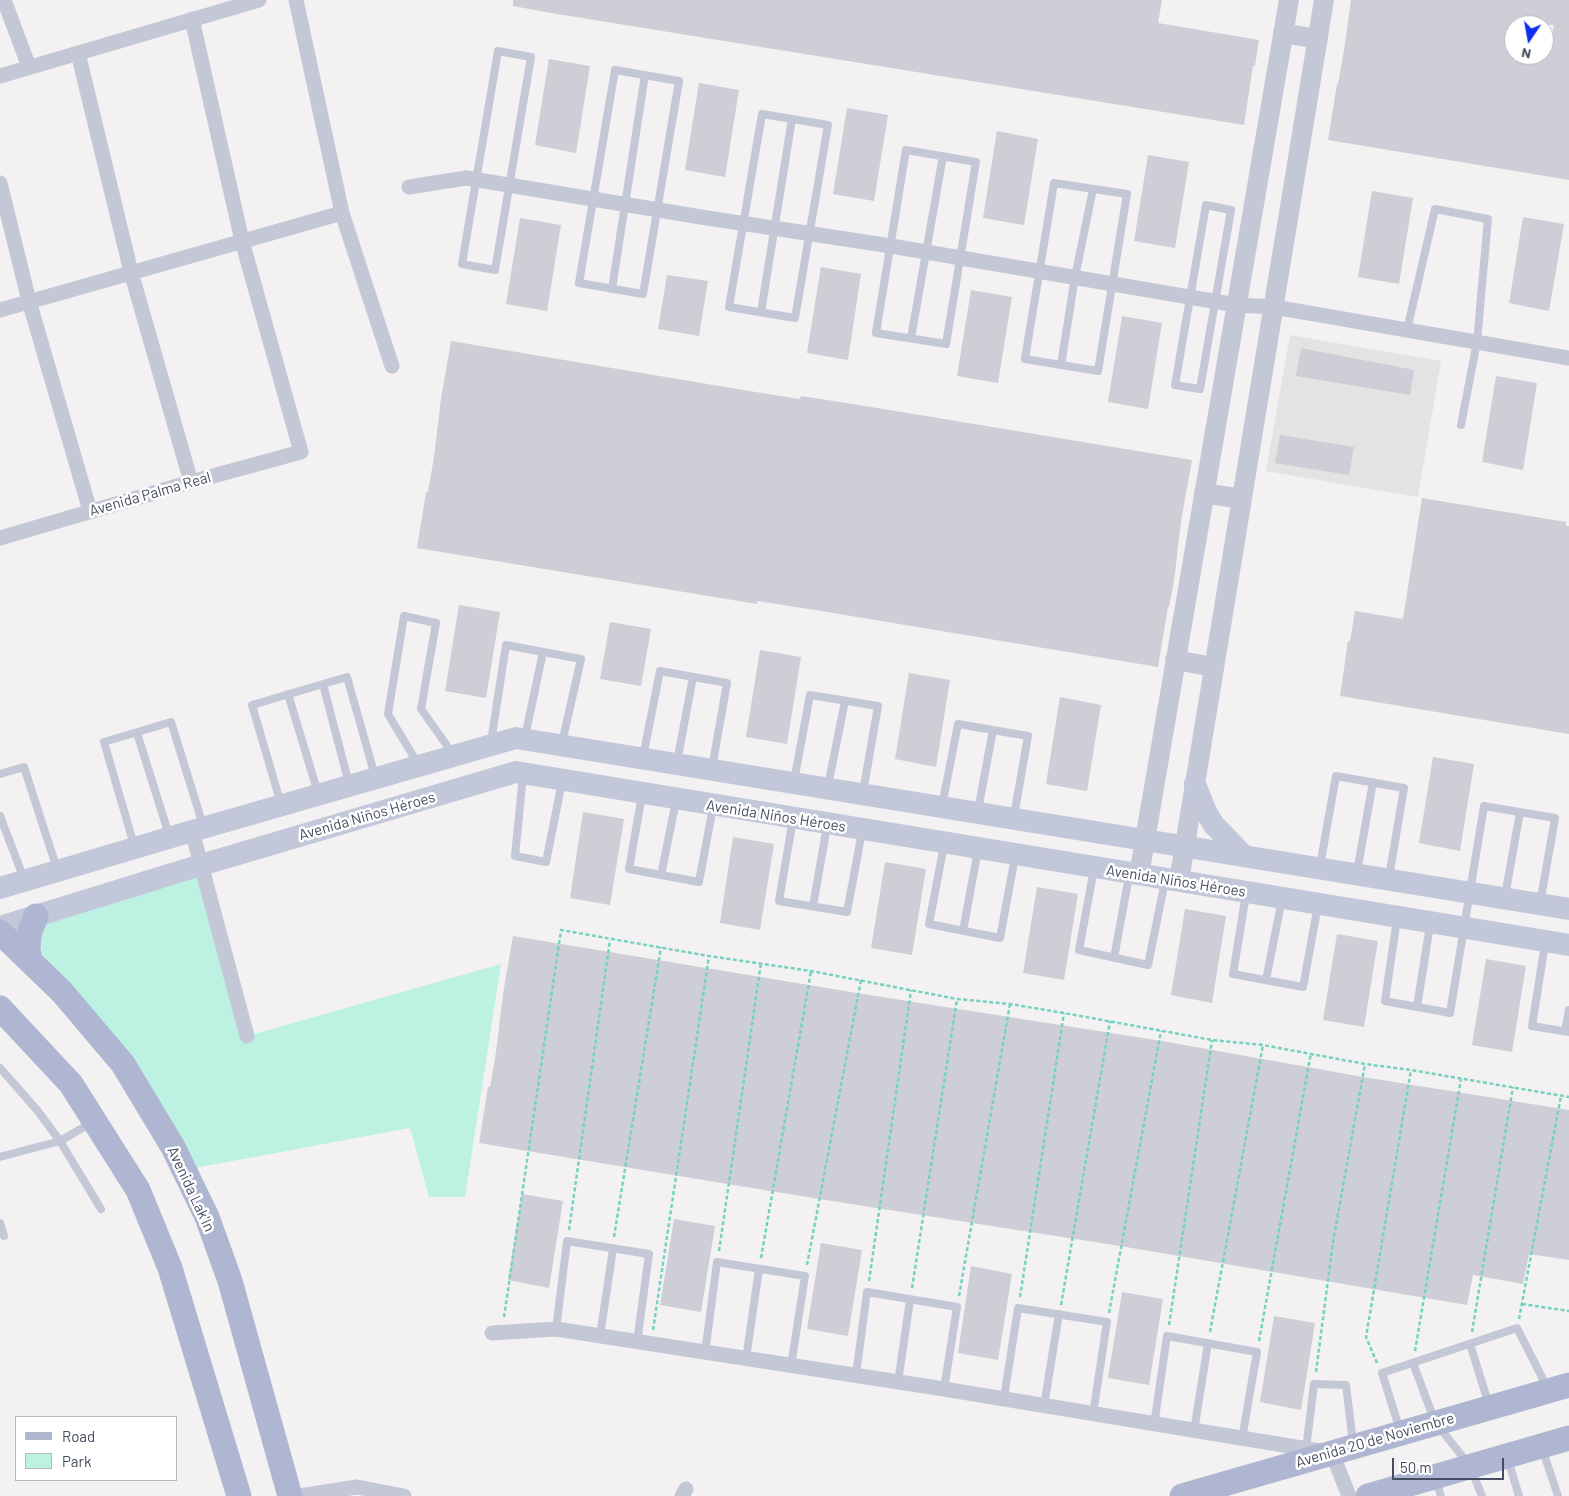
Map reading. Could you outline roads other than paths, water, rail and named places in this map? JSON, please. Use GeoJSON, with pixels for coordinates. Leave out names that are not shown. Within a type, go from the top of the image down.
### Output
{"type":"FeatureCollection","features":[{"type":"Feature","properties":{"kind":"main road"},"geometry":{"type":"LineString","coordinates":[[520,739],[520,772]]}},
{"type":"Feature","properties":{"kind":"main road"},"geometry":{"type":"LineString","coordinates":[[0,888],[318,794],[490,745],[520,739],[1569,909]]}},
{"type":"Feature","properties":{"kind":"main road","name":"Avenida Niños Héroes"},"geometry":{"type":"LineString","coordinates":[[0,927],[201,865],[520,772],[1569,945]]}},
{"type":"Feature","properties":{"kind":"main road"},"geometry":{"type":"LineString","coordinates":[[1195,784],[1206,812],[1214,825],[1243,856]]}},
{"type":"Feature","properties":{"kind":"main road"},"geometry":{"type":"LineString","coordinates":[[833,825],[860,793]]}},
{"type":"Feature","properties":{"kind":"main road"},"geometry":{"type":"LineString","coordinates":[[30,961],[28,949],[29,934],[36,916]]}},
{"type":"Feature","properties":{"kind":"main road","name":"Avenida Lak'In"},"geometry":{"type":"LineString","coordinates":[[0,932],[62,992],[123,1064],[180,1162],[207,1217],[230,1282],[290,1496]]}},
{"type":"Feature","properties":{"kind":"main road"},"geometry":{"type":"LineString","coordinates":[[0,1008],[71,1084],[138,1190],[170,1268],[240,1496]]}},
{"type":"Feature","properties":{"kind":"main road","name":"Avenida 20 de Noviembre"},"geometry":{"type":"LineString","coordinates":[[1182,1496],[1559,1388]]}},
{"type":"Feature","properties":{"kind":"main road"},"geometry":{"type":"LineString","coordinates":[[1369,1496],[1438,1486],[1470,1466],[1569,1438]]}},
{"type":"Feature","properties":{"kind":"street"},"geometry":{"type":"LineString","coordinates":[[4,0],[29,67]]}},
{"type":"Feature","properties":{"kind":"street"},"geometry":{"type":"LineString","coordinates":[[0,76],[259,0]]}},
{"type":"Feature","properties":{"kind":"street"},"geometry":{"type":"LineString","coordinates":[[296,0],[342,213],[392,366]]}},
{"type":"Feature","properties":{"kind":"street"},"geometry":{"type":"LineString","coordinates":[[1134,874],[1145,839],[1289,0]]}},
{"type":"Feature","properties":{"kind":"street"},"geometry":{"type":"LineString","coordinates":[[1172,880],[1185,846],[1324,0]]}},
{"type":"Feature","properties":{"kind":"street"},"geometry":{"type":"LineString","coordinates":[[192,19],[242,241]]}},
{"type":"Feature","properties":{"kind":"street"},"geometry":{"type":"LineString","coordinates":[[1283,33],[1318,39]]}},
{"type":"Feature","properties":{"kind":"street"},"geometry":{"type":"LineString","coordinates":[[78,53],[131,272],[191,482]]}},
{"type":"Feature","properties":{"kind":"street"},"geometry":{"type":"LineString","coordinates":[[409,187],[466,178],[891,246],[1236,306],[1274,307],[1569,358]]}},
{"type":"Feature","properties":{"kind":"street"},"geometry":{"type":"LineString","coordinates":[[0,183],[29,301],[90,511]]}},
{"type":"Feature","properties":{"kind":"street"},"geometry":{"type":"LineString","coordinates":[[0,310],[342,213]]}},
{"type":"Feature","properties":{"kind":"street","name":"Avenida Palma Real"},"geometry":{"type":"LineString","coordinates":[[0,538],[301,452],[242,241]]}},
{"type":"Feature","properties":{"kind":"street"},"geometry":{"type":"LineString","coordinates":[[1204,493],[1242,498]]}},
{"type":"Feature","properties":{"kind":"street"},"geometry":{"type":"LineString","coordinates":[[1175,660],[1214,667]]}},
{"type":"Feature","properties":{"kind":"street"},"geometry":{"type":"LineString","coordinates":[[198,829],[201,865],[247,1036]]}},
{"type":"Feature","properties":{"kind":"street"},"geometry":{"type":"LineString","coordinates":[[497,1332],[556,1329],[944,1388],[1306,1450],[1342,1450],[1349,1496]]}},
{"type":"Feature","properties":{"kind":"street"},"geometry":{"type":"LineString","coordinates":[[298,1496],[357,1487],[404,1496]]}},
{"type":"Feature","properties":{"kind":"lane"},"geometry":{"type":"LineString","coordinates":[[498,51],[531,57],[496,270],[462,264],[476,180],[498,51]]}},
{"type":"Feature","properties":{"kind":"lane"},"geometry":{"type":"LineString","coordinates":[[614,70],[645,75],[679,81],[643,294],[579,283],[614,70]]}},
{"type":"Feature","properties":{"kind":"lane"},"geometry":{"type":"LineString","coordinates":[[612,289],[645,75]]}},
{"type":"Feature","properties":{"kind":"lane"},"geometry":{"type":"LineString","coordinates":[[762,114],[792,119],[828,125],[795,318],[729,307],[762,114]]}},
{"type":"Feature","properties":{"kind":"lane"},"geometry":{"type":"LineString","coordinates":[[761,312],[792,119]]}},
{"type":"Feature","properties":{"kind":"lane"},"geometry":{"type":"LineString","coordinates":[[906,150],[976,162],[946,344],[876,333],[891,246],[906,150]]}},
{"type":"Feature","properties":{"kind":"lane"},"geometry":{"type":"LineString","coordinates":[[911,338],[942,156]]}},
{"type":"Feature","properties":{"kind":"lane"},"geometry":{"type":"LineString","coordinates":[[1054,182],[1093,189],[1127,194],[1098,371],[1025,359],[1054,182]]}},
{"type":"Feature","properties":{"kind":"lane"},"geometry":{"type":"LineString","coordinates":[[1061,365],[1093,189]]}},
{"type":"Feature","properties":{"kind":"lane"},"geometry":{"type":"LineString","coordinates":[[1206,205],[1231,210],[1200,389],[1175,385],[1190,297],[1206,205]]}},
{"type":"Feature","properties":{"kind":"lane"},"geometry":{"type":"LineString","coordinates":[[1407,330],[1435,210],[1488,219],[1477,342],[1461,426]]}},
{"type":"Feature","properties":{"kind":"lane"},"geometry":{"type":"LineString","coordinates":[[419,766],[388,714],[404,616],[436,623],[421,709],[454,756]]}},
{"type":"Feature","properties":{"kind":"lane"},"geometry":{"type":"LineString","coordinates":[[490,745],[506,645],[581,659],[562,745]]}},
{"type":"Feature","properties":{"kind":"lane"},"geometry":{"type":"LineString","coordinates":[[520,739],[542,652]]}},
{"type":"Feature","properties":{"kind":"lane"},"geometry":{"type":"LineString","coordinates":[[642,758],[660,671],[727,683],[712,770]]}},
{"type":"Feature","properties":{"kind":"lane"},"geometry":{"type":"LineString","coordinates":[[282,805],[252,705],[288,694],[347,677],[375,778]]}},
{"type":"Feature","properties":{"kind":"lane"},"geometry":{"type":"LineString","coordinates":[[677,764],[693,677]]}},
{"type":"Feature","properties":{"kind":"lane"},"geometry":{"type":"LineString","coordinates":[[323,684],[350,785]]}},
{"type":"Feature","properties":{"kind":"lane"},"geometry":{"type":"LineString","coordinates":[[288,694],[318,794]]}},
{"type":"Feature","properties":{"kind":"lane"},"geometry":{"type":"LineString","coordinates":[[793,782],[810,695],[878,706],[860,793]]}},
{"type":"Feature","properties":{"kind":"lane"},"geometry":{"type":"LineString","coordinates":[[828,788],[845,701]]}},
{"type":"Feature","properties":{"kind":"lane"},"geometry":{"type":"LineString","coordinates":[[135,848],[104,742],[137,732],[171,722],[198,829]]}},
{"type":"Feature","properties":{"kind":"lane"},"geometry":{"type":"LineString","coordinates":[[941,807],[958,724],[1028,736],[1013,818]]}},
{"type":"Feature","properties":{"kind":"lane"},"geometry":{"type":"LineString","coordinates":[[978,812],[993,730]]}},
{"type":"Feature","properties":{"kind":"lane"},"geometry":{"type":"LineString","coordinates":[[137,732],[169,837]]}},
{"type":"Feature","properties":{"kind":"lane"},"geometry":{"type":"LineString","coordinates":[[0,774],[24,767],[57,871]]}},
{"type":"Feature","properties":{"kind":"lane"},"geometry":{"type":"LineString","coordinates":[[520,772],[515,856],[546,862],[563,780]]}},
{"type":"Feature","properties":{"kind":"lane"},"geometry":{"type":"LineString","coordinates":[[1319,868],[1336,776],[1404,788],[1388,879]]}},
{"type":"Feature","properties":{"kind":"lane"},"geometry":{"type":"LineString","coordinates":[[1356,874],[1372,782]]}},
{"type":"Feature","properties":{"kind":"lane"},"geometry":{"type":"LineString","coordinates":[[642,793],[629,870],[699,882],[714,805]]}},
{"type":"Feature","properties":{"kind":"lane"},"geometry":{"type":"LineString","coordinates":[[661,875],[677,799]]}},
{"type":"Feature","properties":{"kind":"lane"},"geometry":{"type":"LineString","coordinates":[[1397,917],[1385,1001],[1450,1013],[1484,806],[1555,818],[1540,904]]}},
{"type":"Feature","properties":{"kind":"lane"},"geometry":{"type":"LineString","coordinates":[[1504,898],[1520,812]]}},
{"type":"Feature","properties":{"kind":"lane"},"geometry":{"type":"LineString","coordinates":[[0,816],[24,881]]}},
{"type":"Feature","properties":{"kind":"lane"},"geometry":{"type":"LineString","coordinates":[[793,818],[779,901],[847,912],[863,830]]}},
{"type":"Feature","properties":{"kind":"lane"},"geometry":{"type":"LineString","coordinates":[[814,906],[833,825]]}},
{"type":"Feature","properties":{"kind":"lane"},"geometry":{"type":"LineString","coordinates":[[945,843],[929,924],[1000,938],[1016,854]]}},
{"type":"Feature","properties":{"kind":"lane"},"geometry":{"type":"LineString","coordinates":[[963,931],[979,849]]}},
{"type":"Feature","properties":{"kind":"lane"},"geometry":{"type":"LineString","coordinates":[[1094,867],[1079,950],[1148,965],[1172,880]]}},
{"type":"Feature","properties":{"kind":"lane"},"geometry":{"type":"LineString","coordinates":[[1114,958],[1134,874]]}},
{"type":"Feature","properties":{"kind":"lane"},"geometry":{"type":"LineString","coordinates":[[1246,892],[1233,974],[1304,987],[1318,904]]}},
{"type":"Feature","properties":{"kind":"lane"},"geometry":{"type":"LineString","coordinates":[[1266,980],[1282,898]]}},
{"type":"Feature","properties":{"kind":"lane"},"geometry":{"type":"LineString","coordinates":[[1417,1007],[1431,923]]}},
{"type":"Feature","properties":{"kind":"lane"},"geometry":{"type":"LineString","coordinates":[[1546,941],[1532,1026],[1567,1031],[1569,1010]]}},
{"type":"Feature","properties":{"kind":"lane"},"geometry":{"type":"LineString","coordinates":[[0,1068],[37,1110],[60,1141],[101,1209]]}},
{"type":"Feature","properties":{"kind":"lane"},"geometry":{"type":"LineString","coordinates":[[0,1157],[60,1141],[94,1121]]}},
{"type":"Feature","properties":{"kind":"lane"},"geometry":{"type":"LineString","coordinates":[[0,1223],[4,1236]]}},
{"type":"Feature","properties":{"kind":"lane"},"geometry":{"type":"LineString","coordinates":[[556,1329],[567,1241],[649,1254],[644,1343]]}},
{"type":"Feature","properties":{"kind":"lane"},"geometry":{"type":"LineString","coordinates":[[600,1336],[613,1249]]}},
{"type":"Feature","properties":{"kind":"lane"},"geometry":{"type":"LineString","coordinates":[[705,1353],[717,1262],[805,1276],[791,1366]]}},
{"type":"Feature","properties":{"kind":"lane"},"geometry":{"type":"LineString","coordinates":[[746,1359],[759,1269]]}},
{"type":"Feature","properties":{"kind":"lane"},"geometry":{"type":"LineString","coordinates":[[856,1375],[867,1292],[957,1307],[944,1388]]}},
{"type":"Feature","properties":{"kind":"lane"},"geometry":{"type":"LineString","coordinates":[[898,1382],[910,1300]]}},
{"type":"Feature","properties":{"kind":"lane"},"geometry":{"type":"LineString","coordinates":[[1004,1398],[1018,1308],[1107,1322],[1093,1414]]}},
{"type":"Feature","properties":{"kind":"lane"},"geometry":{"type":"LineString","coordinates":[[1044,1406],[1059,1314]]}},
{"type":"Feature","properties":{"kind":"lane"},"geometry":{"type":"LineString","coordinates":[[1401,1433],[1382,1373],[1517,1328],[1559,1388]]}},
{"type":"Feature","properties":{"kind":"lane"},"geometry":{"type":"LineString","coordinates":[[1154,1425],[1167,1336],[1257,1352],[1242,1439]]}},
{"type":"Feature","properties":{"kind":"lane"},"geometry":{"type":"LineString","coordinates":[[1194,1431],[1208,1344]]}},
{"type":"Feature","properties":{"kind":"lane"},"geometry":{"type":"LineString","coordinates":[[1470,1344],[1490,1407]]}},
{"type":"Feature","properties":{"kind":"lane"},"geometry":{"type":"LineString","coordinates":[[1413,1363],[1435,1422],[1470,1466],[1482,1496]]}},
{"type":"Feature","properties":{"kind":"lane"},"geometry":{"type":"LineString","coordinates":[[1306,1450],[1314,1384],[1346,1386],[1342,1450]]}},
{"type":"Feature","properties":{"kind":"lane"},"geometry":{"type":"LineString","coordinates":[[1542,1446],[1558,1496]]}},
{"type":"Feature","properties":{"kind":"lane"},"geometry":{"type":"LineString","coordinates":[[1506,1456],[1519,1496]]}}]}
